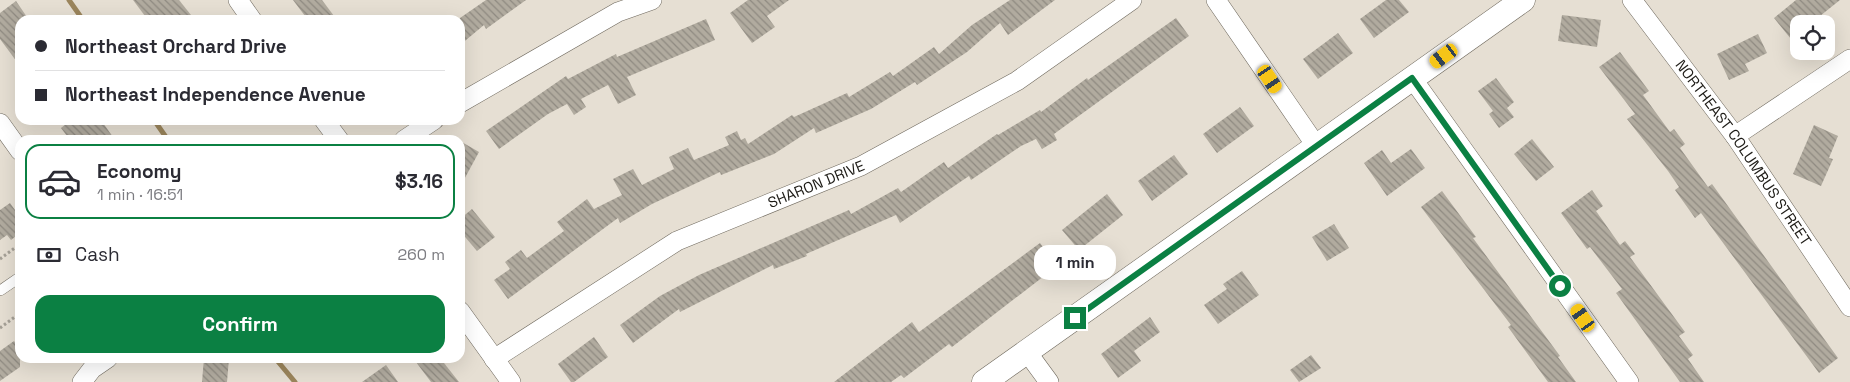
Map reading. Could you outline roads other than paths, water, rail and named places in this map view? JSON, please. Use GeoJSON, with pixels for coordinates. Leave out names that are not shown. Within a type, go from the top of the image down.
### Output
{"type":"FeatureCollection","features":[{"type":"Feature","properties":{"kind":"street"},"geometry":{"type":"LineString","coordinates":[[238,0],[248,15]]}},
{"type":"Feature","properties":{"kind":"street"},"geometry":{"type":"LineString","coordinates":[[465,99],[618,12],[652,0]]}},
{"type":"Feature","properties":{"kind":"street","name":"SHARON DRIVE"},"geometry":{"type":"LineString","coordinates":[[494,359],[678,241],[861,166],[1017,82],[1132,0]]}},
{"type":"Feature","properties":{"kind":"street"},"geometry":{"type":"LineString","coordinates":[[1216,0],[1317,147]]}},
{"type":"Feature","properties":{"kind":"street"},"geometry":{"type":"LineString","coordinates":[[984,382],[1523,0]]}},
{"type":"Feature","properties":{"kind":"street","name":"NORTHEAST COLUMBUS STREET"},"geometry":{"type":"LineString","coordinates":[[1632,0],[1735,136],[1850,307]]}},
{"type":"Feature","properties":{"kind":"street"},"geometry":{"type":"LineString","coordinates":[[1735,136],[1850,59]]}},
{"type":"Feature","properties":{"kind":"street"},"geometry":{"type":"LineString","coordinates":[[1412,78],[1629,382]]}},
{"type":"Feature","properties":{"kind":"street"},"geometry":{"type":"LineString","coordinates":[[0,123],[15,145]]}},
{"type":"Feature","properties":{"kind":"street"},"geometry":{"type":"LineString","coordinates":[[412,135],[426,125]]}},
{"type":"Feature","properties":{"kind":"street"},"geometry":{"type":"LineString","coordinates":[[465,318],[511,382]]}},
{"type":"Feature","properties":{"kind":"street"},"geometry":{"type":"LineString","coordinates":[[1027,352],[1049,382]]}},
{"type":"Feature","properties":{"kind":"street"},"geometry":{"type":"LineString","coordinates":[[82,382],[92,369],[101,363]]}},
{"type":"Feature","properties":{"kind":"lane"},"geometry":{"type":"LineString","coordinates":[[1,290],[15,280]]}},
{"type":"Feature","properties":{"kind":"waterway"},"geometry":{"type":"LineString","coordinates":[[69,0],[80,15]]}},
{"type":"Feature","properties":{"kind":"waterway"},"geometry":{"type":"LineString","coordinates":[[158,125],[164,135]]}},
{"type":"Feature","properties":{"kind":"waterway"},"geometry":{"type":"LineString","coordinates":[[279,363],[295,382]]}}]}
